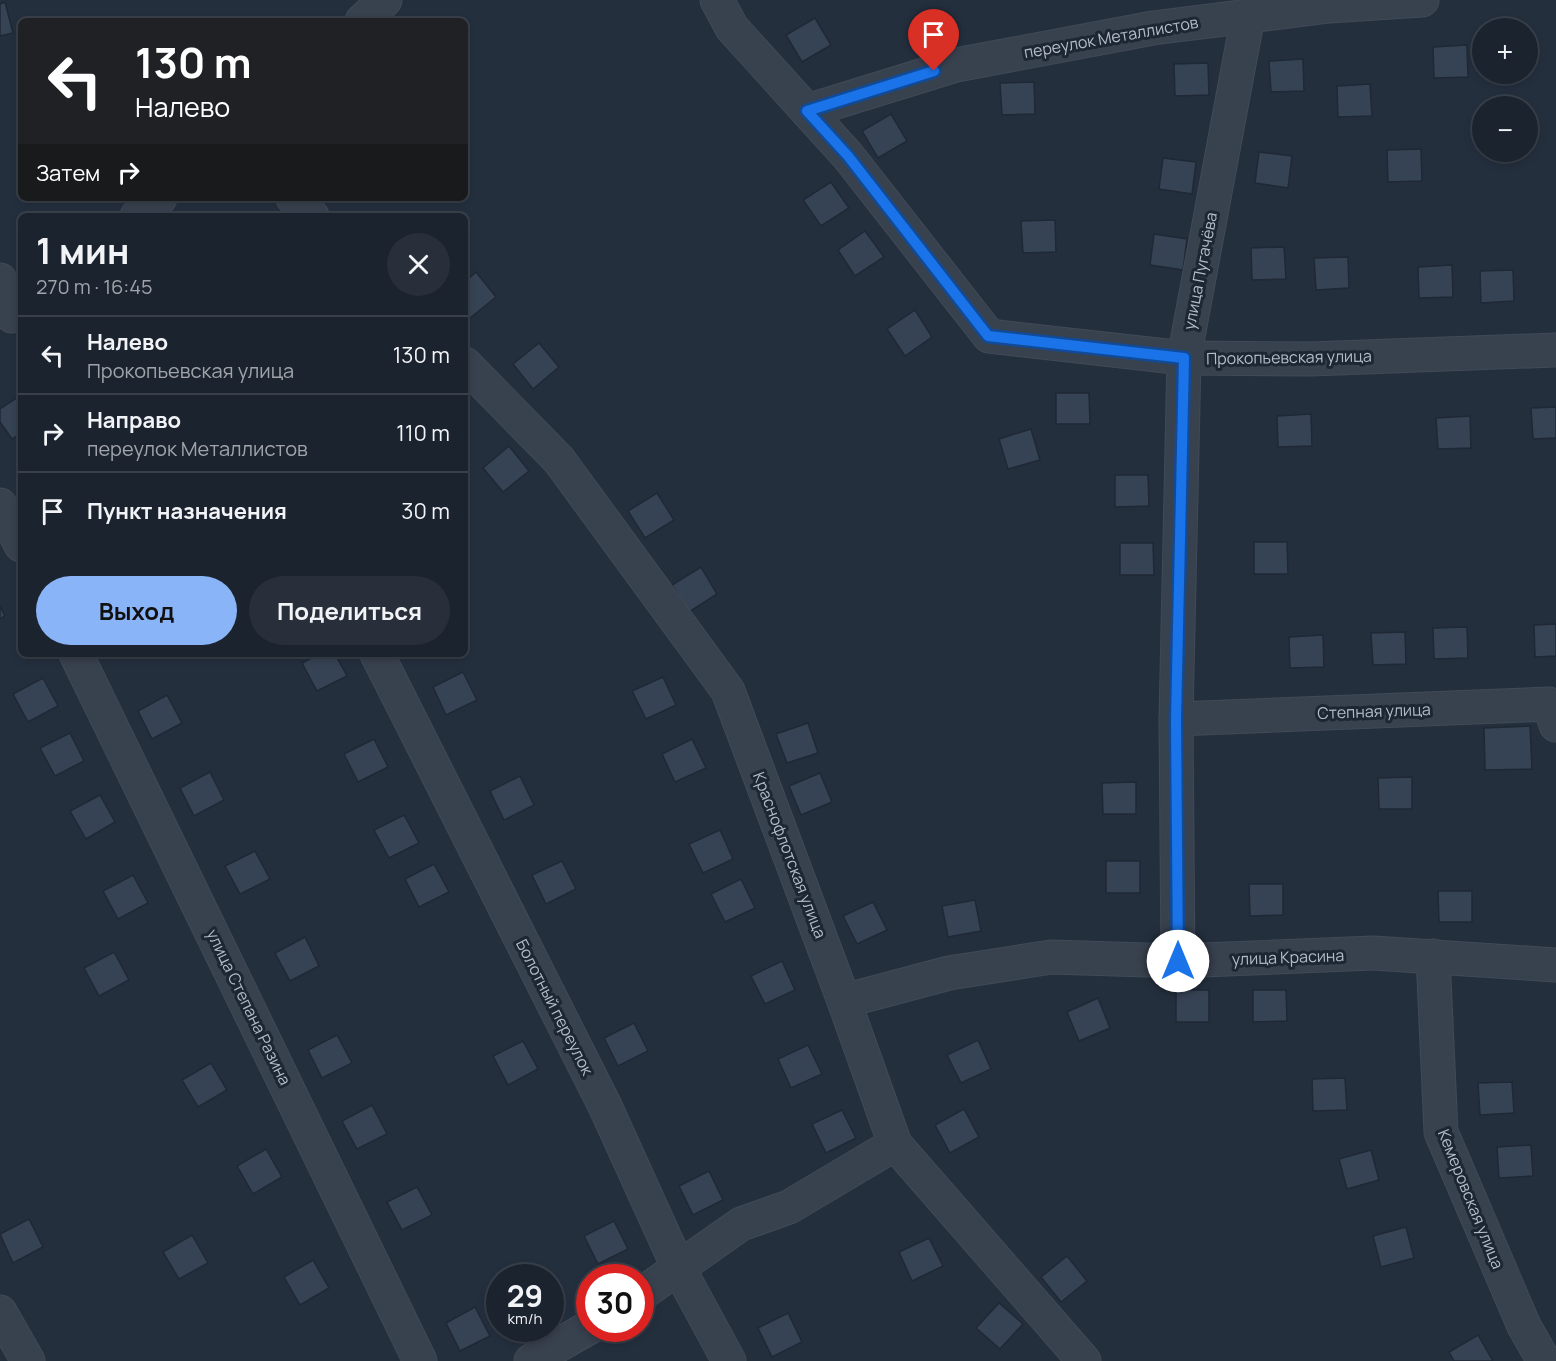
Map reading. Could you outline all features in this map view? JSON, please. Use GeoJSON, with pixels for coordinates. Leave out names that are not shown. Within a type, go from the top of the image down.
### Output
{"type":"FeatureCollection","features":[{"type":"Feature","properties":{"kind":"street"},"geometry":{"type":"LineString","coordinates":[[350,0],[355,18]]}},
{"type":"Feature","properties":{"kind":"street"},"geometry":{"type":"LineString","coordinates":[[365,18],[385,0]]}},
{"type":"Feature","properties":{"kind":"street","name":"Прокопьевская улица"},"geometry":{"type":"LineString","coordinates":[[717,0],[732,28],[848,156],[988,336],[1184,358],[1311,359],[1556,350]]}},
{"type":"Feature","properties":{"kind":"street","name":"переулок Металлистов"},"geometry":{"type":"LineString","coordinates":[[807,111],[956,64],[1153,28],[1329,6],[1422,0]]}},
{"type":"Feature","properties":{"kind":"street","name":"улица Пугачёва"},"geometry":{"type":"LineString","coordinates":[[1178,961],[1176,719],[1184,358],[1248,16]]}},
{"type":"Feature","properties":{"kind":"street"},"geometry":{"type":"LineString","coordinates":[[296,201],[309,213]]}},
{"type":"Feature","properties":{"kind":"street"},"geometry":{"type":"LineString","coordinates":[[0,280],[11,318]]}},
{"type":"Feature","properties":{"kind":"street","name":"Краснофлотская улица"},"geometry":{"type":"LineString","coordinates":[[468,367],[559,460],[728,691],[895,1144],[1084,1361]]}},
{"type":"Feature","properties":{"kind":"street"},"geometry":{"type":"LineString","coordinates":[[0,505],[18,539]]}},
{"type":"Feature","properties":{"kind":"street","name":"улица Степана Разина"},"geometry":{"type":"LineString","coordinates":[[77,657],[420,1361]]}},
{"type":"Feature","properties":{"kind":"street","name":"Болотный переулок"},"geometry":{"type":"LineString","coordinates":[[379,657],[605,1106],[679,1269],[729,1361]]}},
{"type":"Feature","properties":{"kind":"street","name":"Степная улица"},"geometry":{"type":"LineString","coordinates":[[1176,719],[1549,704],[1556,725]]}},
{"type":"Feature","properties":{"kind":"street","name":"улица Красина"},"geometry":{"type":"LineString","coordinates":[[844,1001],[949,973],[1051,957],[1178,961],[1373,953],[1556,965]]}},
{"type":"Feature","properties":{"kind":"street","name":"Кемеровская улица"},"geometry":{"type":"LineString","coordinates":[[1433,956],[1441,1132],[1524,1326],[1544,1361]]}},
{"type":"Feature","properties":{"kind":"street"},"geometry":{"type":"LineString","coordinates":[[654,1286],[741,1224],[789,1207],[895,1144]]}},
{"type":"Feature","properties":{"kind":"street"},"geometry":{"type":"LineString","coordinates":[[0,1312],[28,1361]]}},
{"type":"Feature","properties":{"kind":"street"},"geometry":{"type":"LineString","coordinates":[[531,1361],[576,1335]]}},
{"type":"Feature","properties":{"kind":"building"},"geometry":{"type":"Polygon","coordinates":[[[5,2],[13,33],[0,36],[0,4],[5,2]]]}},
{"type":"Feature","properties":{"kind":"building"},"geometry":{"type":"Polygon","coordinates":[[[815,18],[831,45],[802,62],[786,35],[815,18]]]}},
{"type":"Feature","properties":{"kind":"building"},"geometry":{"type":"Polygon","coordinates":[[[1467,45],[1468,77],[1434,78],[1433,47],[1467,45]]]}},
{"type":"Feature","properties":{"kind":"building"},"geometry":{"type":"Polygon","coordinates":[[[1303,59],[1304,91],[1271,92],[1269,61],[1303,59]]]}},
{"type":"Feature","properties":{"kind":"building"},"geometry":{"type":"Polygon","coordinates":[[[1208,63],[1209,95],[1175,96],[1174,64],[1208,63]]]}},
{"type":"Feature","properties":{"kind":"building"},"geometry":{"type":"Polygon","coordinates":[[[1034,82],[1035,114],[1002,115],[1000,83],[1034,82]]]}},
{"type":"Feature","properties":{"kind":"building"},"geometry":{"type":"Polygon","coordinates":[[[1370,84],[1372,116],[1338,117],[1337,86],[1370,84]]]}},
{"type":"Feature","properties":{"kind":"building"},"geometry":{"type":"Polygon","coordinates":[[[891,114],[907,141],[878,158],[862,131],[891,114]]]}},
{"type":"Feature","properties":{"kind":"building"},"geometry":{"type":"Polygon","coordinates":[[[1421,149],[1422,181],[1388,182],[1387,150],[1421,149]]]}},
{"type":"Feature","properties":{"kind":"building"},"geometry":{"type":"Polygon","coordinates":[[[1259,152],[1292,156],[1288,188],[1255,183],[1259,152]]]}},
{"type":"Feature","properties":{"kind":"building"},"geometry":{"type":"Polygon","coordinates":[[[1163,158],[1196,162],[1192,194],[1159,189],[1163,158]]]}},
{"type":"Feature","properties":{"kind":"building"},"geometry":{"type":"Polygon","coordinates":[[[831,182],[849,208],[821,226],[803,200],[831,182]]]}},
{"type":"Feature","properties":{"kind":"building"},"geometry":{"type":"Polygon","coordinates":[[[1055,220],[1056,252],[1023,253],[1021,221],[1055,220]]]}},
{"type":"Feature","properties":{"kind":"building"},"geometry":{"type":"Polygon","coordinates":[[[865,231],[884,257],[855,276],[838,250],[865,231]]]}},
{"type":"Feature","properties":{"kind":"building"},"geometry":{"type":"Polygon","coordinates":[[[1154,234],[1187,239],[1183,270],[1150,265],[1154,234]]]}},
{"type":"Feature","properties":{"kind":"building"},"geometry":{"type":"Polygon","coordinates":[[[1284,247],[1286,279],[1252,280],[1251,248],[1284,247]]]}},
{"type":"Feature","properties":{"kind":"building"},"geometry":{"type":"Polygon","coordinates":[[[1348,257],[1349,288],[1316,290],[1314,258],[1348,257]]]}},
{"type":"Feature","properties":{"kind":"building"},"geometry":{"type":"Polygon","coordinates":[[[1452,265],[1453,297],[1419,298],[1418,267],[1452,265]]]}},
{"type":"Feature","properties":{"kind":"building"},"geometry":{"type":"Polygon","coordinates":[[[1513,270],[1514,301],[1481,303],[1480,271],[1513,270]]]}},
{"type":"Feature","properties":{"kind":"building"},"geometry":{"type":"Polygon","coordinates":[[[476,272],[496,297],[470,318],[468,316],[468,279],[476,272]]]}},
{"type":"Feature","properties":{"kind":"building"},"geometry":{"type":"Polygon","coordinates":[[[915,310],[932,337],[905,356],[887,329],[915,310]]]}},
{"type":"Feature","properties":{"kind":"building"},"geometry":{"type":"Polygon","coordinates":[[[539,343],[559,367],[533,389],[513,364],[539,343]]]}},
{"type":"Feature","properties":{"kind":"building"},"geometry":{"type":"Polygon","coordinates":[[[1056,393],[1089,393],[1090,424],[1056,424],[1056,393]]]}},
{"type":"Feature","properties":{"kind":"building"},"geometry":{"type":"Polygon","coordinates":[[[18,397],[18,435],[12,439],[0,422],[0,409],[18,397]]]}},
{"type":"Feature","properties":{"kind":"building"},"geometry":{"type":"Polygon","coordinates":[[[1556,407],[1556,438],[1533,439],[1531,408],[1556,407]]]}},
{"type":"Feature","properties":{"kind":"building"},"geometry":{"type":"Polygon","coordinates":[[[1311,414],[1312,446],[1278,447],[1277,416],[1311,414]]]}},
{"type":"Feature","properties":{"kind":"building"},"geometry":{"type":"Polygon","coordinates":[[[1470,416],[1471,448],[1438,449],[1436,418],[1470,416]]]}},
{"type":"Feature","properties":{"kind":"building"},"geometry":{"type":"Polygon","coordinates":[[[1031,429],[1040,460],[1008,469],[999,439],[1031,429]]]}},
{"type":"Feature","properties":{"kind":"building"},"geometry":{"type":"Polygon","coordinates":[[[509,446],[529,471],[503,492],[483,468],[509,446]]]}},
{"type":"Feature","properties":{"kind":"building"},"geometry":{"type":"Polygon","coordinates":[[[1115,475],[1148,475],[1149,506],[1115,507],[1115,475]]]}},
{"type":"Feature","properties":{"kind":"building"},"geometry":{"type":"Polygon","coordinates":[[[657,493],[674,520],[645,538],[628,511],[657,493]]]}},
{"type":"Feature","properties":{"kind":"building"},"geometry":{"type":"Polygon","coordinates":[[[1254,542],[1287,542],[1288,574],[1254,574],[1254,542]]]}},
{"type":"Feature","properties":{"kind":"building"},"geometry":{"type":"Polygon","coordinates":[[[1120,543],[1153,543],[1154,575],[1120,575],[1120,543]]]}},
{"type":"Feature","properties":{"kind":"building"},"geometry":{"type":"Polygon","coordinates":[[[701,567],[717,594],[689,612],[672,585],[701,567]]]}},
{"type":"Feature","properties":{"kind":"building"},"geometry":{"type":"Polygon","coordinates":[[[0,606],[5,616],[0,619],[0,606]]]}},
{"type":"Feature","properties":{"kind":"building"},"geometry":{"type":"Polygon","coordinates":[[[1556,624],[1556,656],[1535,657],[1534,625],[1556,624]]]}},
{"type":"Feature","properties":{"kind":"building"},"geometry":{"type":"Polygon","coordinates":[[[1467,627],[1468,658],[1434,659],[1433,628],[1467,627]]]}},
{"type":"Feature","properties":{"kind":"building"},"geometry":{"type":"Polygon","coordinates":[[[1405,632],[1406,664],[1373,665],[1371,633],[1405,632]]]}},
{"type":"Feature","properties":{"kind":"building"},"geometry":{"type":"Polygon","coordinates":[[[1323,635],[1324,667],[1290,668],[1289,637],[1323,635]]]}},
{"type":"Feature","properties":{"kind":"building"},"geometry":{"type":"Polygon","coordinates":[[[313,657],[337,657],[347,676],[317,691],[302,663],[313,657]]]}},
{"type":"Feature","properties":{"kind":"building"},"geometry":{"type":"Polygon","coordinates":[[[463,672],[477,700],[446,715],[433,687],[463,672]]]}},
{"type":"Feature","properties":{"kind":"building"},"geometry":{"type":"Polygon","coordinates":[[[663,677],[676,705],[646,719],[632,691],[663,677]]]}},
{"type":"Feature","properties":{"kind":"building"},"geometry":{"type":"Polygon","coordinates":[[[43,678],[58,706],[28,722],[13,694],[43,678]]]}},
{"type":"Feature","properties":{"kind":"building"},"geometry":{"type":"Polygon","coordinates":[[[167,695],[182,723],[152,739],[138,711],[167,695]]]}},
{"type":"Feature","properties":{"kind":"building"},"geometry":{"type":"Polygon","coordinates":[[[808,723],[818,753],[787,763],[776,734],[808,723]]]}},
{"type":"Feature","properties":{"kind":"building"},"geometry":{"type":"Polygon","coordinates":[[[1530,726],[1532,769],[1485,770],[1484,728],[1530,726]]]}},
{"type":"Feature","properties":{"kind":"building"},"geometry":{"type":"Polygon","coordinates":[[[70,733],[84,761],[55,776],[40,748],[70,733]]]}},
{"type":"Feature","properties":{"kind":"building"},"geometry":{"type":"Polygon","coordinates":[[[374,739],[388,767],[358,782],[344,754],[374,739]]]}},
{"type":"Feature","properties":{"kind":"building"},"geometry":{"type":"Polygon","coordinates":[[[692,739],[706,768],[675,782],[662,754],[692,739]]]}},
{"type":"Feature","properties":{"kind":"building"},"geometry":{"type":"Polygon","coordinates":[[[210,772],[224,800],[194,816],[180,788],[210,772]]]}},
{"type":"Feature","properties":{"kind":"building"},"geometry":{"type":"Polygon","coordinates":[[[820,773],[832,802],[801,815],[789,786],[820,773]]]}},
{"type":"Feature","properties":{"kind":"building"},"geometry":{"type":"Polygon","coordinates":[[[520,776],[534,805],[504,820],[490,791],[520,776]]]}},
{"type":"Feature","properties":{"kind":"building"},"geometry":{"type":"Polygon","coordinates":[[[1412,777],[1412,809],[1379,809],[1378,778],[1412,777]]]}},
{"type":"Feature","properties":{"kind":"building"},"geometry":{"type":"Polygon","coordinates":[[[1136,782],[1136,814],[1103,814],[1102,783],[1136,782]]]}},
{"type":"Feature","properties":{"kind":"building"},"geometry":{"type":"Polygon","coordinates":[[[100,795],[115,822],[86,839],[70,811],[100,795]]]}},
{"type":"Feature","properties":{"kind":"building"},"geometry":{"type":"Polygon","coordinates":[[[404,815],[419,843],[389,858],[374,830],[404,815]]]}},
{"type":"Feature","properties":{"kind":"building"},"geometry":{"type":"Polygon","coordinates":[[[720,830],[733,859],[703,873],[689,844],[720,830]]]}},
{"type":"Feature","properties":{"kind":"building"},"geometry":{"type":"Polygon","coordinates":[[[255,851],[270,879],[240,894],[225,866],[255,851]]]}},
{"type":"Feature","properties":{"kind":"building"},"geometry":{"type":"Polygon","coordinates":[[[562,861],[576,889],[546,904],[532,875],[562,861]]]}},
{"type":"Feature","properties":{"kind":"building"},"geometry":{"type":"Polygon","coordinates":[[[1106,861],[1140,861],[1140,893],[1106,893],[1106,861]]]}},
{"type":"Feature","properties":{"kind":"building"},"geometry":{"type":"Polygon","coordinates":[[[434,864],[449,892],[419,907],[405,879],[434,864]]]}},
{"type":"Feature","properties":{"kind":"building"},"geometry":{"type":"Polygon","coordinates":[[[133,875],[148,903],[118,919],[103,891],[133,875]]]}},
{"type":"Feature","properties":{"kind":"building"},"geometry":{"type":"Polygon","coordinates":[[[741,879],[755,908],[725,922],[711,894],[741,879]]]}},
{"type":"Feature","properties":{"kind":"building"},"geometry":{"type":"Polygon","coordinates":[[[1249,884],[1283,884],[1283,915],[1250,916],[1249,884]]]}},
{"type":"Feature","properties":{"kind":"building"},"geometry":{"type":"Polygon","coordinates":[[[1438,891],[1472,891],[1472,922],[1439,922],[1438,891]]]}},
{"type":"Feature","properties":{"kind":"building"},"geometry":{"type":"Polygon","coordinates":[[[975,900],[981,931],[948,937],[942,906],[975,900]]]}},
{"type":"Feature","properties":{"kind":"building"},"geometry":{"type":"Polygon","coordinates":[[[873,902],[887,930],[857,944],[843,916],[873,902]]]}},
{"type":"Feature","properties":{"kind":"building"},"geometry":{"type":"Polygon","coordinates":[[[305,937],[319,966],[290,981],[275,953],[305,937]]]}},
{"type":"Feature","properties":{"kind":"building"},"geometry":{"type":"Polygon","coordinates":[[[114,952],[129,980],[99,996],[84,968],[114,952]]]}},
{"type":"Feature","properties":{"kind":"building"},"geometry":{"type":"Polygon","coordinates":[[[782,961],[795,990],[765,1004],[751,976],[782,961]]]}},
{"type":"Feature","properties":{"kind":"building"},"geometry":{"type":"Polygon","coordinates":[[[1176,990],[1209,990],[1209,1022],[1176,1022],[1176,990]]]}},
{"type":"Feature","properties":{"kind":"building"},"geometry":{"type":"Polygon","coordinates":[[[1253,990],[1286,990],[1287,1021],[1253,1022],[1253,990]]]}},
{"type":"Feature","properties":{"kind":"building"},"geometry":{"type":"Polygon","coordinates":[[[1098,998],[1110,1028],[1079,1041],[1067,1012],[1098,998]]]}},
{"type":"Feature","properties":{"kind":"building"},"geometry":{"type":"Polygon","coordinates":[[[634,1023],[648,1051],[618,1066],[604,1038],[634,1023]]]}},
{"type":"Feature","properties":{"kind":"building"},"geometry":{"type":"Polygon","coordinates":[[[337,1035],[352,1063],[322,1078],[308,1050],[337,1035]]]}},
{"type":"Feature","properties":{"kind":"building"},"geometry":{"type":"Polygon","coordinates":[[[978,1040],[991,1069],[961,1083],[947,1055],[978,1040]]]}},
{"type":"Feature","properties":{"kind":"building"},"geometry":{"type":"Polygon","coordinates":[[[523,1041],[538,1069],[508,1085],[493,1056],[523,1041]]]}},
{"type":"Feature","properties":{"kind":"building"},"geometry":{"type":"Polygon","coordinates":[[[808,1045],[822,1074],[791,1088],[778,1059],[808,1045]]]}},
{"type":"Feature","properties":{"kind":"building"},"geometry":{"type":"Polygon","coordinates":[[[211,1063],[227,1090],[198,1107],[182,1080],[211,1063]]]}},
{"type":"Feature","properties":{"kind":"building"},"geometry":{"type":"Polygon","coordinates":[[[1345,1078],[1347,1110],[1313,1111],[1312,1079],[1345,1078]]]}},
{"type":"Feature","properties":{"kind":"building"},"geometry":{"type":"Polygon","coordinates":[[[1512,1082],[1514,1113],[1480,1115],[1478,1083],[1512,1082]]]}},
{"type":"Feature","properties":{"kind":"building"},"geometry":{"type":"Polygon","coordinates":[[[372,1105],[387,1134],[357,1149],[342,1121],[372,1105]]]}},
{"type":"Feature","properties":{"kind":"building"},"geometry":{"type":"Polygon","coordinates":[[[964,1109],[979,1137],[950,1153],[935,1125],[964,1109]]]}},
{"type":"Feature","properties":{"kind":"building"},"geometry":{"type":"Polygon","coordinates":[[[842,1110],[856,1138],[826,1153],[812,1124],[842,1110]]]}},
{"type":"Feature","properties":{"kind":"building"},"geometry":{"type":"Polygon","coordinates":[[[1531,1145],[1533,1176],[1499,1178],[1497,1147],[1531,1145]]]}},
{"type":"Feature","properties":{"kind":"building"},"geometry":{"type":"Polygon","coordinates":[[[266,1149],[282,1177],[253,1194],[237,1166],[266,1149]]]}},
{"type":"Feature","properties":{"kind":"building"},"geometry":{"type":"Polygon","coordinates":[[[1371,1150],[1379,1180],[1347,1189],[1339,1159],[1371,1150]]]}},
{"type":"Feature","properties":{"kind":"building"},"geometry":{"type":"Polygon","coordinates":[[[709,1171],[723,1200],[693,1215],[679,1186],[709,1171]]]}},
{"type":"Feature","properties":{"kind":"building"},"geometry":{"type":"Polygon","coordinates":[[[417,1187],[432,1215],[402,1230],[387,1202],[417,1187]]]}},
{"type":"Feature","properties":{"kind":"building"},"geometry":{"type":"Polygon","coordinates":[[[29,1219],[43,1247],[13,1263],[0,1234],[29,1219]]]}},
{"type":"Feature","properties":{"kind":"building"},"geometry":{"type":"Polygon","coordinates":[[[614,1221],[628,1249],[598,1264],[584,1236],[614,1221]]]}},
{"type":"Feature","properties":{"kind":"building"},"geometry":{"type":"Polygon","coordinates":[[[1406,1227],[1414,1258],[1381,1267],[1373,1236],[1406,1227]]]}},
{"type":"Feature","properties":{"kind":"building"},"geometry":{"type":"Polygon","coordinates":[[[192,1235],[208,1263],[179,1279],[163,1252],[192,1235]]]}},
{"type":"Feature","properties":{"kind":"building"},"geometry":{"type":"Polygon","coordinates":[[[929,1238],[943,1266],[912,1281],[899,1252],[929,1238]]]}},
{"type":"Feature","properties":{"kind":"building"},"geometry":{"type":"Polygon","coordinates":[[[1067,1256],[1087,1281],[1061,1302],[1041,1277],[1067,1256]]]}},
{"type":"Feature","properties":{"kind":"building"},"geometry":{"type":"Polygon","coordinates":[[[313,1260],[329,1288],[300,1305],[284,1277],[313,1260]]]}},
{"type":"Feature","properties":{"kind":"building"},"geometry":{"type":"Polygon","coordinates":[[[999,1303],[1023,1324],[1000,1349],[976,1328],[999,1303]]]}},
{"type":"Feature","properties":{"kind":"building"},"geometry":{"type":"Polygon","coordinates":[[[475,1307],[486,1328],[486,1338],[460,1351],[446,1323],[475,1307]]]}},
{"type":"Feature","properties":{"kind":"building"},"geometry":{"type":"Polygon","coordinates":[[[788,1313],[802,1342],[772,1357],[758,1328],[788,1313]]]}},
{"type":"Feature","properties":{"kind":"building"},"geometry":{"type":"Polygon","coordinates":[[[1478,1335],[1493,1361],[1454,1361],[1449,1352],[1478,1335]]]}},
{"type":"Feature","properties":{"kind":"route"},"geometry":{"type":"LineString","coordinates":[[934,71],[807,111],[848,156],[988,336],[1184,358],[1176,719],[1178,961]]}}]}
